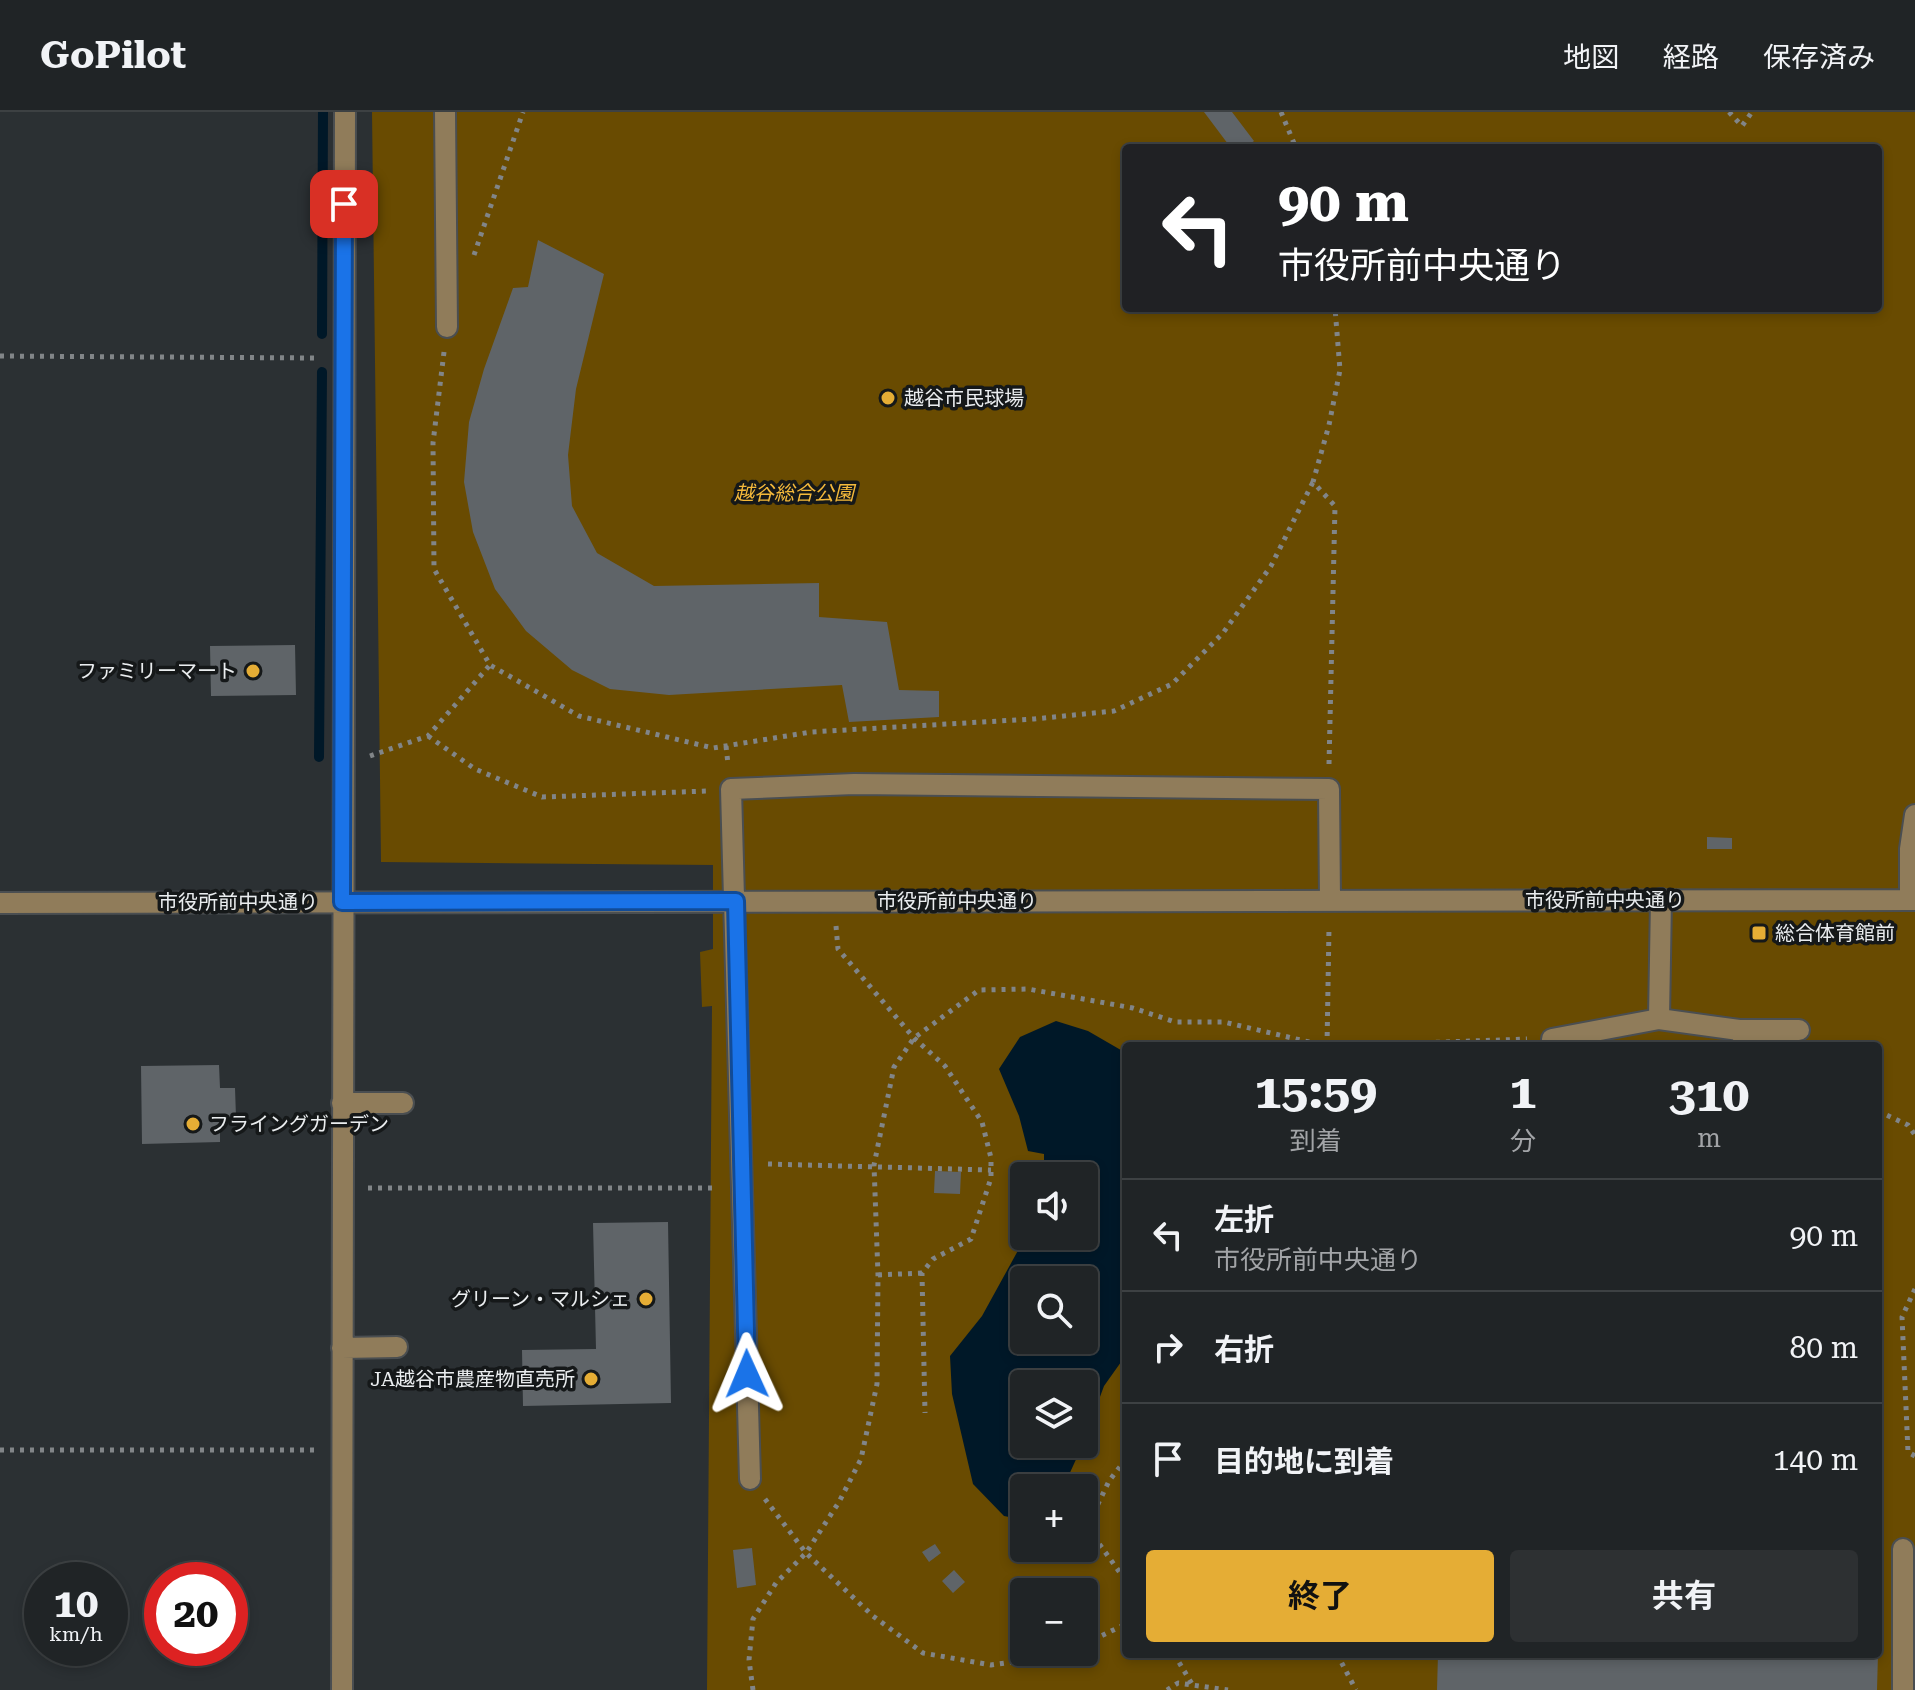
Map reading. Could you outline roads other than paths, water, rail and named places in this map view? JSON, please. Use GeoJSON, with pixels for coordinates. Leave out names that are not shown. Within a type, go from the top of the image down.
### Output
{"type":"FeatureCollection","features":[{"type":"Feature","properties":{"kind":"street"},"geometry":{"type":"LineString","coordinates":[[342,1690],[345,112]]}},
{"type":"Feature","properties":{"kind":"street"},"geometry":{"type":"LineString","coordinates":[[445,112],[447,327]]}},
{"type":"Feature","properties":{"kind":"street"},"geometry":{"type":"LineString","coordinates":[[750,1479],[750,1240],[742,1163],[747,1088],[731,789],[854,784],[1329,789],[1330,900]]}},
{"type":"Feature","properties":{"kind":"street"},"geometry":{"type":"LineString","coordinates":[[1913,900],[1910,849],[1915,815]]}},
{"type":"Feature","properties":{"kind":"street"},"geometry":{"type":"LineString","coordinates":[[1659,1019],[1661,899]]}},
{"type":"Feature","properties":{"kind":"street","name":"市役所前中央通り"},"geometry":{"type":"LineString","coordinates":[[0,903],[1913,900]]}},
{"type":"Feature","properties":{"kind":"street"},"geometry":{"type":"LineString","coordinates":[[1552,1042],[1659,1019],[1744,1038],[1799,1030]]}},
{"type":"Feature","properties":{"kind":"street"},"geometry":{"type":"LineString","coordinates":[[342,1103],[403,1103]]}},
{"type":"Feature","properties":{"kind":"street"},"geometry":{"type":"LineString","coordinates":[[342,1348],[397,1347]]}},
{"type":"Feature","properties":{"kind":"street"},"geometry":{"type":"LineString","coordinates":[[1903,1549],[1903,1690]]}},
{"type":"Feature","properties":{"kind":"water"},"geometry":{"type":"Polygon","coordinates":[[[1056,1021],[1088,1031],[1122,1051],[1122,1361],[1104,1386],[1098,1402],[1098,1370],[1010,1370],[1010,1458],[1077,1458],[1069,1474],[1010,1474],[1010,1517],[1004,1516],[973,1484],[952,1394],[950,1356],[982,1316],[1018,1250],[1098,1250],[1098,1162],[1044,1162],[1044,1154],[1028,1151],[1019,1116],[999,1069],[1020,1037],[1056,1021]]]}},
{"type":"Feature","properties":{"kind":"waterway"},"geometry":{"type":"LineString","coordinates":[[322,334],[323,112]]}},
{"type":"Feature","properties":{"kind":"waterway"},"geometry":{"type":"LineString","coordinates":[[319,757],[322,372]]}},
{"type":"Feature","properties":{"kind":"place","name":"越谷市民球場"},"geometry":{"type":"Point","coordinates":[888,398]}},
{"type":"Feature","properties":{"kind":"place","name":"ファミリーマート"},"geometry":{"type":"Point","coordinates":[253,671]}},
{"type":"Feature","properties":{"kind":"place","name":"総合体育館前"},"geometry":{"type":"Point","coordinates":[1759,933]}},
{"type":"Feature","properties":{"kind":"place","name":"フライングガーデン"},"geometry":{"type":"Point","coordinates":[193,1124]}},
{"type":"Feature","properties":{"kind":"place","name":"グリーン・マルシェ"},"geometry":{"type":"Point","coordinates":[646,1299]}},
{"type":"Feature","properties":{"kind":"place","name":"JA越谷市農産物直売所"},"geometry":{"type":"Point","coordinates":[591,1379]}},
{"type":"Feature","properties":{"kind":"park label","name":"越谷総合公園"},"geometry":{"type":"Point","coordinates":[794,493]}}]}
